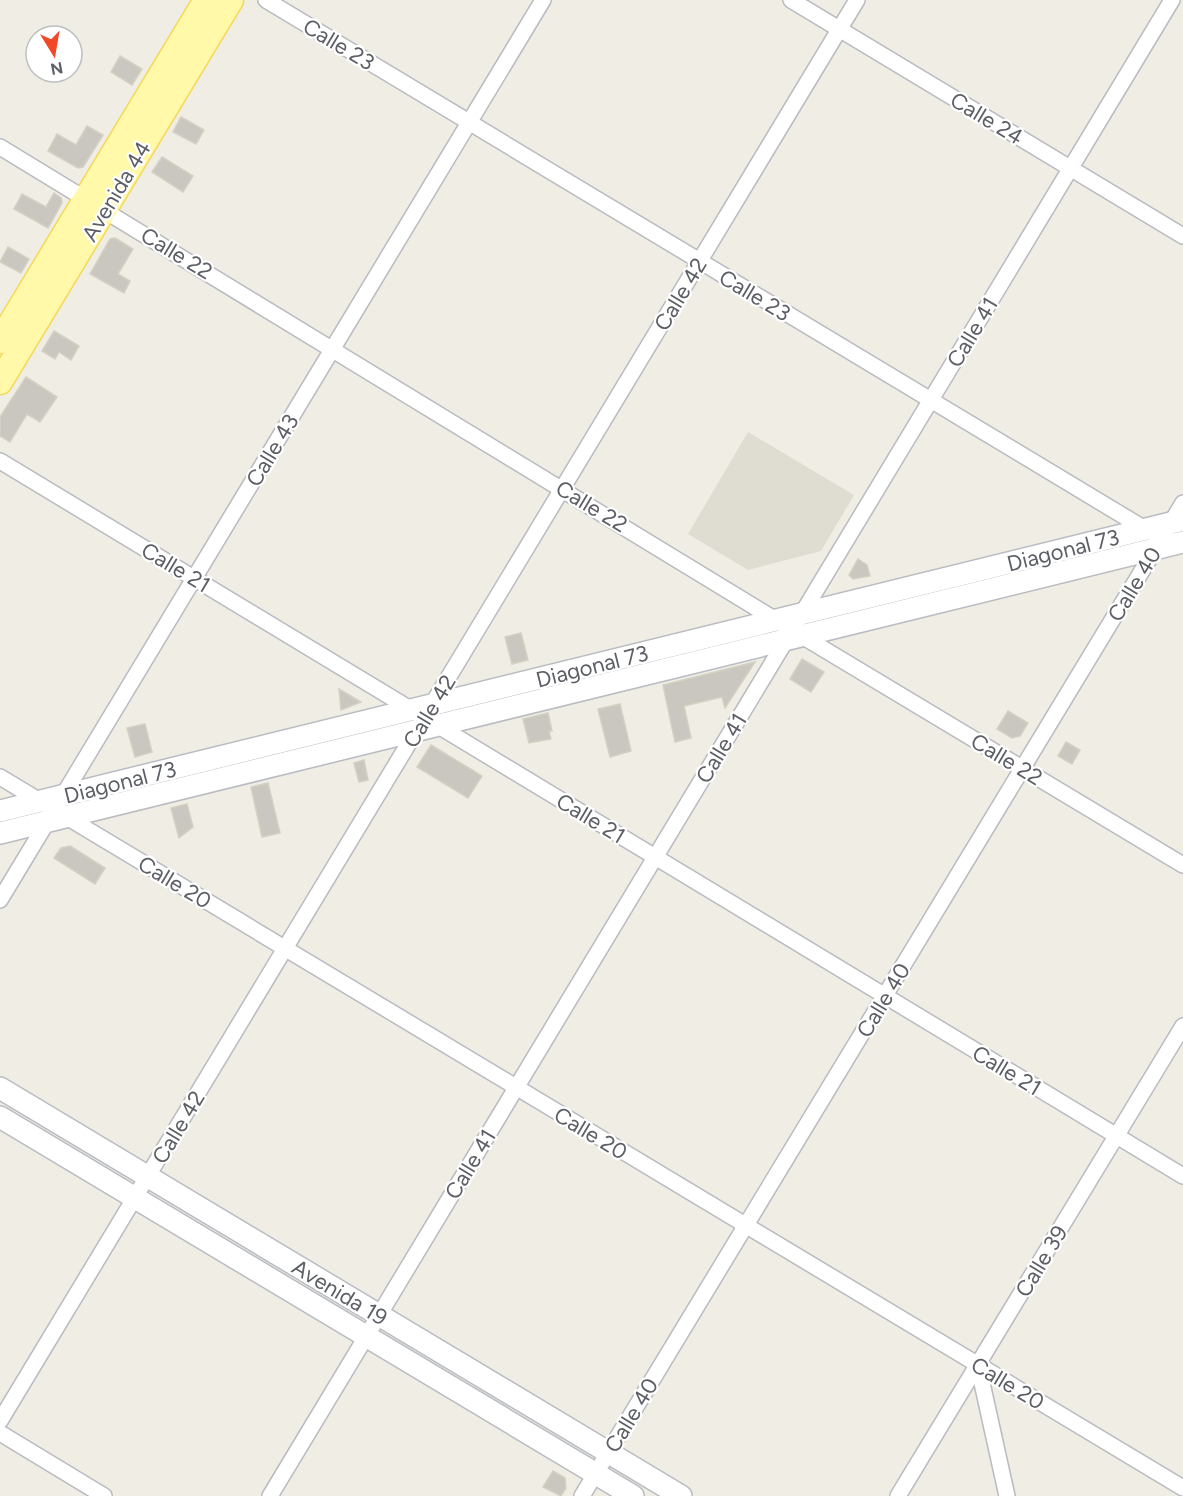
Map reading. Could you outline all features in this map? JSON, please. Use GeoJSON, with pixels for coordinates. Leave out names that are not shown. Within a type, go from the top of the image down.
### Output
{"type":"FeatureCollection","features":[{"type":"Feature","properties":{"kind":"main road","name":"Avenida 44"},"geometry":{"type":"LineString","coordinates":[[0,381],[206,0]]}},
{"type":"Feature","properties":{"kind":"main road","name":"Avenida 44"},"geometry":{"type":"LineString","coordinates":[[0,340],[95,204],[231,0]]}},
{"type":"Feature","properties":{"kind":"main road","name":"Diagonal 73"},"geometry":{"type":"LineString","coordinates":[[0,832],[54,809],[1169,537]]}},
{"type":"Feature","properties":{"kind":"main road","name":"Diagonal 73"},"geometry":{"type":"LineString","coordinates":[[0,811],[54,809]]}},
{"type":"Feature","properties":{"kind":"main road","name":"Avenida 19"},"geometry":{"type":"LineString","coordinates":[[0,1088],[681,1496]]}},
{"type":"Feature","properties":{"kind":"main road","name":"Avenida 19"},"geometry":{"type":"LineString","coordinates":[[0,1117],[633,1496]]}},
{"type":"Feature","properties":{"kind":"street","name":"Calle 23"},"geometry":{"type":"LineString","coordinates":[[266,0],[931,400],[1169,537]]}},
{"type":"Feature","properties":{"kind":"street","name":"Calle 43"},"geometry":{"type":"LineString","coordinates":[[0,900],[543,0]]}},
{"type":"Feature","properties":{"kind":"street","name":"Calle 24"},"geometry":{"type":"LineString","coordinates":[[791,0],[1183,236]]}},
{"type":"Feature","properties":{"kind":"street","name":"Calle 42"},"geometry":{"type":"LineString","coordinates":[[0,1421],[857,0]]}},
{"type":"Feature","properties":{"kind":"street","name":"Calle 41"},"geometry":{"type":"LineString","coordinates":[[270,1496],[1172,0]]}},
{"type":"Feature","properties":{"kind":"street","name":"Calle 22"},"geometry":{"type":"LineString","coordinates":[[0,147],[1183,865]]}},
{"type":"Feature","properties":{"kind":"street","name":"Calle 21"},"geometry":{"type":"LineString","coordinates":[[0,461],[1183,1176]]}},
{"type":"Feature","properties":{"kind":"street","name":"Calle 40"},"geometry":{"type":"LineString","coordinates":[[582,1496],[1023,768],[1169,537],[1183,503]]}},
{"type":"Feature","properties":{"kind":"street","name":"Calle 20"},"geometry":{"type":"LineString","coordinates":[[0,777],[1183,1488]]}},
{"type":"Feature","properties":{"kind":"street","name":"Calle 39"},"geometry":{"type":"LineString","coordinates":[[898,1496],[1183,1026]]}},
{"type":"Feature","properties":{"kind":"street"},"geometry":{"type":"LineString","coordinates":[[978,1365],[1007,1496]]}},
{"type":"Feature","properties":{"kind":"street"},"geometry":{"type":"LineString","coordinates":[[0,1433],[104,1496]]}},
{"type":"Feature","properties":{"kind":"shaded area"},"geometry":{"type":"Polygon","coordinates":[[[748,432],[854,495],[821,551],[748,570],[688,534],[748,432]]]}},
{"type":"Feature","properties":{"kind":"building"},"geometry":{"type":"Polygon","coordinates":[[[120,56],[142,69],[132,85],[111,72],[120,56]]]}},
{"type":"Feature","properties":{"kind":"building"},"geometry":{"type":"Polygon","coordinates":[[[181,117],[204,130],[196,144],[173,132],[181,117]]]}},
{"type":"Feature","properties":{"kind":"building"},"geometry":{"type":"Polygon","coordinates":[[[87,126],[103,135],[83,167],[78,168],[48,151],[57,134],[76,145],[87,126]]]}},
{"type":"Feature","properties":{"kind":"building"},"geometry":{"type":"Polygon","coordinates":[[[162,157],[193,176],[183,192],[152,172],[162,157]]]}},
{"type":"Feature","properties":{"kind":"building"},"geometry":{"type":"Polygon","coordinates":[[[54,193],[61,198],[62,203],[48,228],[14,209],[22,194],[46,207],[54,193]]]}},
{"type":"Feature","properties":{"kind":"building"},"geometry":{"type":"Polygon","coordinates":[[[115,238],[133,249],[118,274],[130,281],[124,293],[90,274],[110,239],[115,238]]]}},
{"type":"Feature","properties":{"kind":"building"},"geometry":{"type":"Polygon","coordinates":[[[8,247],[29,259],[21,273],[0,262],[8,247]]]}},
{"type":"Feature","properties":{"kind":"building"},"geometry":{"type":"Polygon","coordinates":[[[54,331],[79,346],[71,360],[59,352],[55,359],[42,351],[54,331]]]}},
{"type":"Feature","properties":{"kind":"building"},"geometry":{"type":"Polygon","coordinates":[[[26,377],[57,397],[40,422],[27,414],[10,442],[0,436],[0,417],[26,377]]]}},
{"type":"Feature","properties":{"kind":"building"},"geometry":{"type":"Polygon","coordinates":[[[858,559],[867,565],[870,576],[853,579],[849,575],[858,559]]]}},
{"type":"Feature","properties":{"kind":"building"},"geometry":{"type":"Polygon","coordinates":[[[521,633],[528,660],[512,664],[505,637],[521,633]]]}},
{"type":"Feature","properties":{"kind":"building"},"geometry":{"type":"Polygon","coordinates":[[[802,659],[824,672],[811,692],[790,679],[802,659]]]}},
{"type":"Feature","properties":{"kind":"building"},"geometry":{"type":"Polygon","coordinates":[[[755,662],[725,708],[722,697],[684,706],[691,738],[675,742],[663,685],[755,662]]]}},
{"type":"Feature","properties":{"kind":"building"},"geometry":{"type":"Polygon","coordinates":[[[339,689],[361,702],[341,710],[339,689]]]}},
{"type":"Feature","properties":{"kind":"building"},"geometry":{"type":"Polygon","coordinates":[[[620,704],[631,751],[610,757],[598,709],[620,704]]]}},
{"type":"Feature","properties":{"kind":"building"},"geometry":{"type":"Polygon","coordinates":[[[1008,711],[1028,723],[1020,736],[1012,738],[997,729],[1008,711]]]}},
{"type":"Feature","properties":{"kind":"building"},"geometry":{"type":"Polygon","coordinates":[[[548,713],[552,731],[549,731],[551,739],[529,743],[523,719],[548,713]]]}},
{"type":"Feature","properties":{"kind":"building"},"geometry":{"type":"Polygon","coordinates":[[[145,724],[152,752],[135,757],[127,728],[145,724]]]}},
{"type":"Feature","properties":{"kind":"building"},"geometry":{"type":"Polygon","coordinates":[[[1066,742],[1080,750],[1072,764],[1058,756],[1066,742]]]}},
{"type":"Feature","properties":{"kind":"building"},"geometry":{"type":"Polygon","coordinates":[[[431,745],[482,776],[468,798],[417,767],[431,745]]]}},
{"type":"Feature","properties":{"kind":"building"},"geometry":{"type":"Polygon","coordinates":[[[364,760],[368,780],[359,782],[354,763],[364,760]]]}},
{"type":"Feature","properties":{"kind":"building"},"geometry":{"type":"Polygon","coordinates":[[[268,783],[280,833],[262,837],[251,787],[268,783]]]}},
{"type":"Feature","properties":{"kind":"building"},"geometry":{"type":"Polygon","coordinates":[[[187,804],[193,827],[179,838],[171,808],[187,804]]]}},
{"type":"Feature","properties":{"kind":"building"},"geometry":{"type":"Polygon","coordinates":[[[70,846],[105,868],[95,884],[54,858],[61,848],[70,846]]]}},
{"type":"Feature","properties":{"kind":"building"},"geometry":{"type":"Polygon","coordinates":[[[553,1471],[565,1478],[566,1488],[561,1496],[543,1487],[553,1471]]]}}]}
